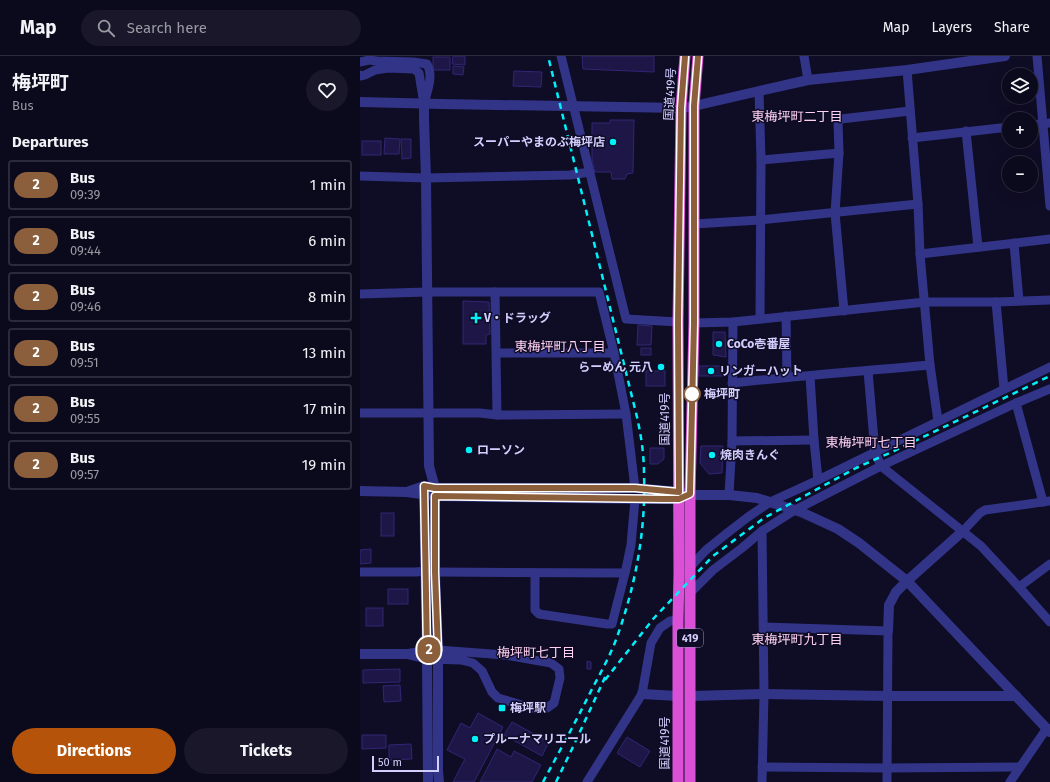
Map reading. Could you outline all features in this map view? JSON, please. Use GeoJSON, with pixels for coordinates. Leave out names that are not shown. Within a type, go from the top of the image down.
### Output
{"type":"FeatureCollection","features":[{"type":"Feature","properties":{"kind":"highway","name":"国道419号"},"geometry":{"type":"LineString","coordinates":[[685,56],[681,108],[678,322],[683,495],[691,566],[690,782]]}},
{"type":"Feature","properties":{"kind":"highway","name":"国道419号"},"geometry":{"type":"LineString","coordinates":[[678,782],[679,574],[694,323],[694,106],[698,56]]}},
{"type":"Feature","properties":{"kind":"street"},"geometry":{"type":"LineString","coordinates":[[561,56],[626,319],[678,322]]}},
{"type":"Feature","properties":{"kind":"street"},"geometry":{"type":"LineString","coordinates":[[804,56],[808,80]]}},
{"type":"Feature","properties":{"kind":"street"},"geometry":{"type":"LineString","coordinates":[[360,102],[681,108],[808,80],[907,70],[979,58],[1005,56]]}},
{"type":"Feature","properties":{"kind":"street"},"geometry":{"type":"LineString","coordinates":[[1037,56],[1046,123],[1050,206]]}},
{"type":"Feature","properties":{"kind":"street"},"geometry":{"type":"LineString","coordinates":[[360,62],[369,60],[427,64],[430,68],[430,79],[424,104]]}},
{"type":"Feature","properties":{"kind":"street"},"geometry":{"type":"LineString","coordinates":[[360,75],[361,76],[375,70],[388,68],[414,69],[419,73],[424,104],[429,413],[429,466],[424,491],[430,571],[432,654],[439,782]]}},
{"type":"Feature","properties":{"kind":"street"},"geometry":{"type":"LineString","coordinates":[[907,70],[918,204],[920,254],[930,365],[938,421]]}},
{"type":"Feature","properties":{"kind":"street"},"geometry":{"type":"LineString","coordinates":[[759,91],[761,160],[760,319]]}},
{"type":"Feature","properties":{"kind":"street"},"geometry":{"type":"LineString","coordinates":[[844,311],[835,213],[839,153],[838,122],[841,119],[910,111]]}},
{"type":"Feature","properties":{"kind":"street"},"geometry":{"type":"LineString","coordinates":[[912,138],[1002,128]]}},
{"type":"Feature","properties":{"kind":"street"},"geometry":{"type":"LineString","coordinates":[[966,131],[978,247]]}},
{"type":"Feature","properties":{"kind":"street"},"geometry":{"type":"LineString","coordinates":[[761,160],[839,153]]}},
{"type":"Feature","properties":{"kind":"street"},"geometry":{"type":"LineString","coordinates":[[360,176],[426,178],[570,175],[590,172]]}},
{"type":"Feature","properties":{"kind":"street"},"geometry":{"type":"LineString","coordinates":[[694,224],[760,220],[918,204]]}},
{"type":"Feature","properties":{"kind":"street"},"geometry":{"type":"LineString","coordinates":[[920,254],[1050,239]]}},
{"type":"Feature","properties":{"kind":"street"},"geometry":{"type":"LineString","coordinates":[[1014,243],[1019,301]]}},
{"type":"Feature","properties":{"kind":"street"},"geometry":{"type":"LineString","coordinates":[[360,294],[427,292],[599,292],[614,353],[626,414],[635,488]]}},
{"type":"Feature","properties":{"kind":"street"},"geometry":{"type":"LineString","coordinates":[[495,292],[497,415]]}},
{"type":"Feature","properties":{"kind":"street"},"geometry":{"type":"LineString","coordinates":[[694,323],[733,322],[925,302],[1050,300]]}},
{"type":"Feature","properties":{"kind":"street"},"geometry":{"type":"LineString","coordinates":[[996,302],[1004,389]]}},
{"type":"Feature","properties":{"kind":"street"},"geometry":{"type":"LineString","coordinates":[[786,316],[787,377]]}},
{"type":"Feature","properties":{"kind":"street"},"geometry":{"type":"LineString","coordinates":[[729,495],[732,441],[733,322]]}},
{"type":"Feature","properties":{"kind":"street"},"geometry":{"type":"LineString","coordinates":[[496,353],[614,353]]}},
{"type":"Feature","properties":{"kind":"street"},"geometry":{"type":"LineString","coordinates":[[732,383],[930,365]]}},
{"type":"Feature","properties":{"kind":"street"},"geometry":{"type":"LineString","coordinates":[[691,566],[706,550],[748,516],[770,502],[1050,367]]}},
{"type":"Feature","properties":{"kind":"street"},"geometry":{"type":"LineString","coordinates":[[868,371],[875,452],[881,466],[981,546],[1050,622]]}},
{"type":"Feature","properties":{"kind":"street"},"geometry":{"type":"LineString","coordinates":[[810,376],[818,480]]}},
{"type":"Feature","properties":{"kind":"street"},"geometry":{"type":"LineString","coordinates":[[690,592],[713,570],[762,531],[795,510],[881,466],[1016,403],[1050,389]]}},
{"type":"Feature","properties":{"kind":"street"},"geometry":{"type":"LineString","coordinates":[[887,782],[889,605],[896,592],[906,581],[985,510],[1047,502],[1016,403]]}},
{"type":"Feature","properties":{"kind":"street"},"geometry":{"type":"LineString","coordinates":[[360,413],[480,413],[497,415],[626,414]]}},
{"type":"Feature","properties":{"kind":"street"},"geometry":{"type":"LineString","coordinates":[[732,441],[814,440]]}},
{"type":"Feature","properties":{"kind":"street"},"geometry":{"type":"LineString","coordinates":[[429,466],[435,492],[430,571]]}},
{"type":"Feature","properties":{"kind":"street"},"geometry":{"type":"LineString","coordinates":[[435,492],[635,488],[683,495]]}},
{"type":"Feature","properties":{"kind":"street"},"geometry":{"type":"LineString","coordinates":[[360,491],[424,491],[635,499],[683,495],[729,495],[757,498],[770,502],[795,510],[838,529],[859,543],[906,581],[1049,729],[1010,782]]}},
{"type":"Feature","properties":{"kind":"street"},"geometry":{"type":"LineString","coordinates":[[536,573],[536,610],[540,614],[612,624],[631,545],[635,499]]}},
{"type":"Feature","properties":{"kind":"street"},"geometry":{"type":"LineString","coordinates":[[762,531],[764,627],[762,782]]}},
{"type":"Feature","properties":{"kind":"street"},"geometry":{"type":"LineString","coordinates":[[1019,587],[1050,564]]}},
{"type":"Feature","properties":{"kind":"street"},"geometry":{"type":"LineString","coordinates":[[360,572],[430,571],[625,574]]}},
{"type":"Feature","properties":{"kind":"street"},"geometry":{"type":"LineString","coordinates":[[587,782],[642,694],[651,643],[660,628],[670,621],[678,620]]}},
{"type":"Feature","properties":{"kind":"street"},"geometry":{"type":"LineString","coordinates":[[764,627],[888,631]]}},
{"type":"Feature","properties":{"kind":"street"},"geometry":{"type":"LineString","coordinates":[[360,654],[432,654],[505,655],[551,663],[559,669],[560,678],[554,703],[548,708],[535,709],[498,698],[492,692],[482,671],[474,663],[432,654]]}},
{"type":"Feature","properties":{"kind":"street"},"geometry":{"type":"LineString","coordinates":[[423,782],[428,782],[432,654]]}},
{"type":"Feature","properties":{"kind":"street"},"geometry":{"type":"LineString","coordinates":[[642,694],[678,696]]}},
{"type":"Feature","properties":{"kind":"street"},"geometry":{"type":"LineString","coordinates":[[690,696],[764,694],[1016,696]]}},
{"type":"Feature","properties":{"kind":"street"},"geometry":{"type":"LineString","coordinates":[[762,767],[1020,767]]}},
{"type":"Feature","properties":{"kind":"building"},"geometry":{"type":"Polygon","coordinates":[[[453,56],[465,56],[465,65],[452,64],[453,56]]]}},
{"type":"Feature","properties":{"kind":"building"},"geometry":{"type":"Polygon","coordinates":[[[582,56],[654,56],[654,72],[583,69],[582,56]]]}},
{"type":"Feature","properties":{"kind":"building"},"geometry":{"type":"Polygon","coordinates":[[[433,57],[450,57],[450,70],[433,70],[433,57]]]}},
{"type":"Feature","properties":{"kind":"building"},"geometry":{"type":"Polygon","coordinates":[[[453,66],[464,67],[463,75],[453,74],[453,66]]]}},
{"type":"Feature","properties":{"kind":"building"},"geometry":{"type":"Polygon","coordinates":[[[514,71],[542,72],[541,87],[513,86],[514,71]]]}},
{"type":"Feature","properties":{"kind":"building","name":"スーパーやまのぶ梅坪店"},"geometry":{"type":"Polygon","coordinates":[[[610,120],[634,120],[633,173],[627,174],[625,179],[612,179],[611,172],[595,172],[592,160],[592,123],[610,123],[610,120]]]}},
{"type":"Feature","properties":{"kind":"building"},"geometry":{"type":"Polygon","coordinates":[[[385,138],[400,139],[399,154],[384,154],[385,138]]]}},
{"type":"Feature","properties":{"kind":"building"},"geometry":{"type":"Polygon","coordinates":[[[401,139],[411,139],[411,158],[402,159],[401,139]]]}},
{"type":"Feature","properties":{"kind":"building"},"geometry":{"type":"Polygon","coordinates":[[[362,141],[381,141],[381,155],[362,155],[362,141]]]}},
{"type":"Feature","properties":{"kind":"building","name":"V・ドラッグ"},"geometry":{"type":"Polygon","coordinates":[[[463,301],[489,302],[490,334],[486,335],[486,344],[463,344],[463,301]]]}},
{"type":"Feature","properties":{"kind":"building"},"geometry":{"type":"Polygon","coordinates":[[[638,325],[652,326],[651,345],[637,345],[638,325]]]}},
{"type":"Feature","properties":{"kind":"building","name":"CoCo壱番屋"},"geometry":{"type":"Polygon","coordinates":[[[713,332],[725,332],[726,357],[713,355],[713,332]]]}},
{"type":"Feature","properties":{"kind":"building"},"geometry":{"type":"Polygon","coordinates":[[[641,348],[651,348],[651,355],[641,355],[641,348]]]}},
{"type":"Feature","properties":{"kind":"building","name":"リンガーハット"},"geometry":{"type":"Polygon","coordinates":[[[699,366],[722,366],[722,376],[699,376],[699,366]]]}},
{"type":"Feature","properties":{"kind":"building"},"geometry":{"type":"Polygon","coordinates":[[[646,371],[665,371],[665,386],[646,386],[646,371]]]}},
{"type":"Feature","properties":{"kind":"building","name":"焼肉きんぐ"},"geometry":{"type":"Polygon","coordinates":[[[701,446],[723,446],[722,473],[709,474],[700,463],[701,446]]]}},
{"type":"Feature","properties":{"kind":"building"},"geometry":{"type":"Polygon","coordinates":[[[650,448],[664,448],[664,459],[658,464],[650,464],[650,448]]]}},
{"type":"Feature","properties":{"kind":"building"},"geometry":{"type":"Polygon","coordinates":[[[381,513],[394,513],[394,536],[381,536],[381,513]]]}},
{"type":"Feature","properties":{"kind":"building"},"geometry":{"type":"Polygon","coordinates":[[[371,549],[371,563],[360,564],[360,550],[371,549]]]}},
{"type":"Feature","properties":{"kind":"building"},"geometry":{"type":"Polygon","coordinates":[[[388,589],[408,589],[408,604],[388,604],[388,589]]]}},
{"type":"Feature","properties":{"kind":"building"},"geometry":{"type":"Polygon","coordinates":[[[366,608],[383,608],[383,626],[366,626],[366,608]]]}},
{"type":"Feature","properties":{"kind":"building"},"geometry":{"type":"Polygon","coordinates":[[[587,661],[591,662],[591,669],[587,669],[587,661]]]}},
{"type":"Feature","properties":{"kind":"building"},"geometry":{"type":"Polygon","coordinates":[[[400,669],[400,682],[363,683],[363,670],[400,669]]]}},
{"type":"Feature","properties":{"kind":"building"},"geometry":{"type":"Polygon","coordinates":[[[400,685],[401,701],[384,702],[383,686],[400,685]]]}},
{"type":"Feature","properties":{"kind":"building","name":"プルーナマリエール"},"geometry":{"type":"Polygon","coordinates":[[[478,713],[503,727],[474,782],[453,782],[465,759],[447,750],[461,723],[470,728],[478,713]]]}},
{"type":"Feature","properties":{"kind":"building"},"geometry":{"type":"Polygon","coordinates":[[[512,722],[549,742],[542,756],[504,735],[512,722]]]}},
{"type":"Feature","properties":{"kind":"building"},"geometry":{"type":"Polygon","coordinates":[[[362,735],[386,735],[386,748],[362,749],[362,735]]]}},
{"type":"Feature","properties":{"kind":"building"},"geometry":{"type":"Polygon","coordinates":[[[627,737],[650,751],[640,767],[617,753],[627,737]]]}},
{"type":"Feature","properties":{"kind":"building"},"geometry":{"type":"Polygon","coordinates":[[[411,744],[412,759],[389,760],[389,745],[411,744]]]}},
{"type":"Feature","properties":{"kind":"building"},"geometry":{"type":"Polygon","coordinates":[[[497,749],[511,757],[514,751],[541,765],[532,782],[480,782],[497,749]]]}},
{"type":"Feature","properties":{"kind":"railway"},"geometry":{"type":"LineString","coordinates":[[543,782],[604,667],[617,637],[630,597],[638,556],[644,495],[643,452],[637,417],[548,56]]}},
{"type":"Feature","properties":{"kind":"railway"},"geometry":{"type":"LineString","coordinates":[[605,680],[654,618],[713,556],[764,518],[856,468],[1050,376]]}},
{"type":"Feature","properties":{"kind":"railway"},"geometry":{"type":"LineString","coordinates":[[556,782],[607,673]]}},
{"type":"Feature","properties":{"kind":"bus line","name":"2"},"geometry":{"type":"LineString","coordinates":[[685,56],[681,108],[678,322],[679,492],[635,488],[535,489],[435,488],[424,486],[427,650],[438,650],[435,572],[435,496],[679,499],[690,494],[694,323],[694,106],[698,56]]}},
{"type":"Feature","properties":{"kind":"place","name":"スーパーやまのぶ梅坪店"},"geometry":{"type":"Point","coordinates":[613,142]}},
{"type":"Feature","properties":{"kind":"place","name":"V・ドラッグ"},"geometry":{"type":"Point","coordinates":[476,318]}},
{"type":"Feature","properties":{"kind":"place","name":"CoCo壱番屋"},"geometry":{"type":"Point","coordinates":[719,344]}},
{"type":"Feature","properties":{"kind":"place","name":"らーめん 元八"},"geometry":{"type":"Point","coordinates":[661,367]}},
{"type":"Feature","properties":{"kind":"place","name":"リンガーハット"},"geometry":{"type":"Point","coordinates":[711,371]}},
{"type":"Feature","properties":{"kind":"place","name":"梅坪町"},"geometry":{"type":"Point","coordinates":[692,394]}},
{"type":"Feature","properties":{"kind":"place","name":"ローソン"},"geometry":{"type":"Point","coordinates":[469,450]}},
{"type":"Feature","properties":{"kind":"place","name":"焼肉きんぐ"},"geometry":{"type":"Point","coordinates":[712,455]}},
{"type":"Feature","properties":{"kind":"place","name":"梅坪駅"},"geometry":{"type":"Point","coordinates":[502,708]}},
{"type":"Feature","properties":{"kind":"place","name":"プルーナマリエール"},"geometry":{"type":"Point","coordinates":[475,739]}},
{"type":"Feature","properties":{"kind":"district","name":"東梅坪町二丁目"},"geometry":{"type":"Point","coordinates":[797,116]}},
{"type":"Feature","properties":{"kind":"district","name":"東梅坪町八丁目"},"geometry":{"type":"Point","coordinates":[560,346]}},
{"type":"Feature","properties":{"kind":"district","name":"東梅坪町七丁目"},"geometry":{"type":"Point","coordinates":[871,442]}},
{"type":"Feature","properties":{"kind":"district","name":"東梅坪町九丁目"},"geometry":{"type":"Point","coordinates":[797,639]}},
{"type":"Feature","properties":{"kind":"district","name":"梅坪町七丁目"},"geometry":{"type":"Point","coordinates":[536,652]}}]}
